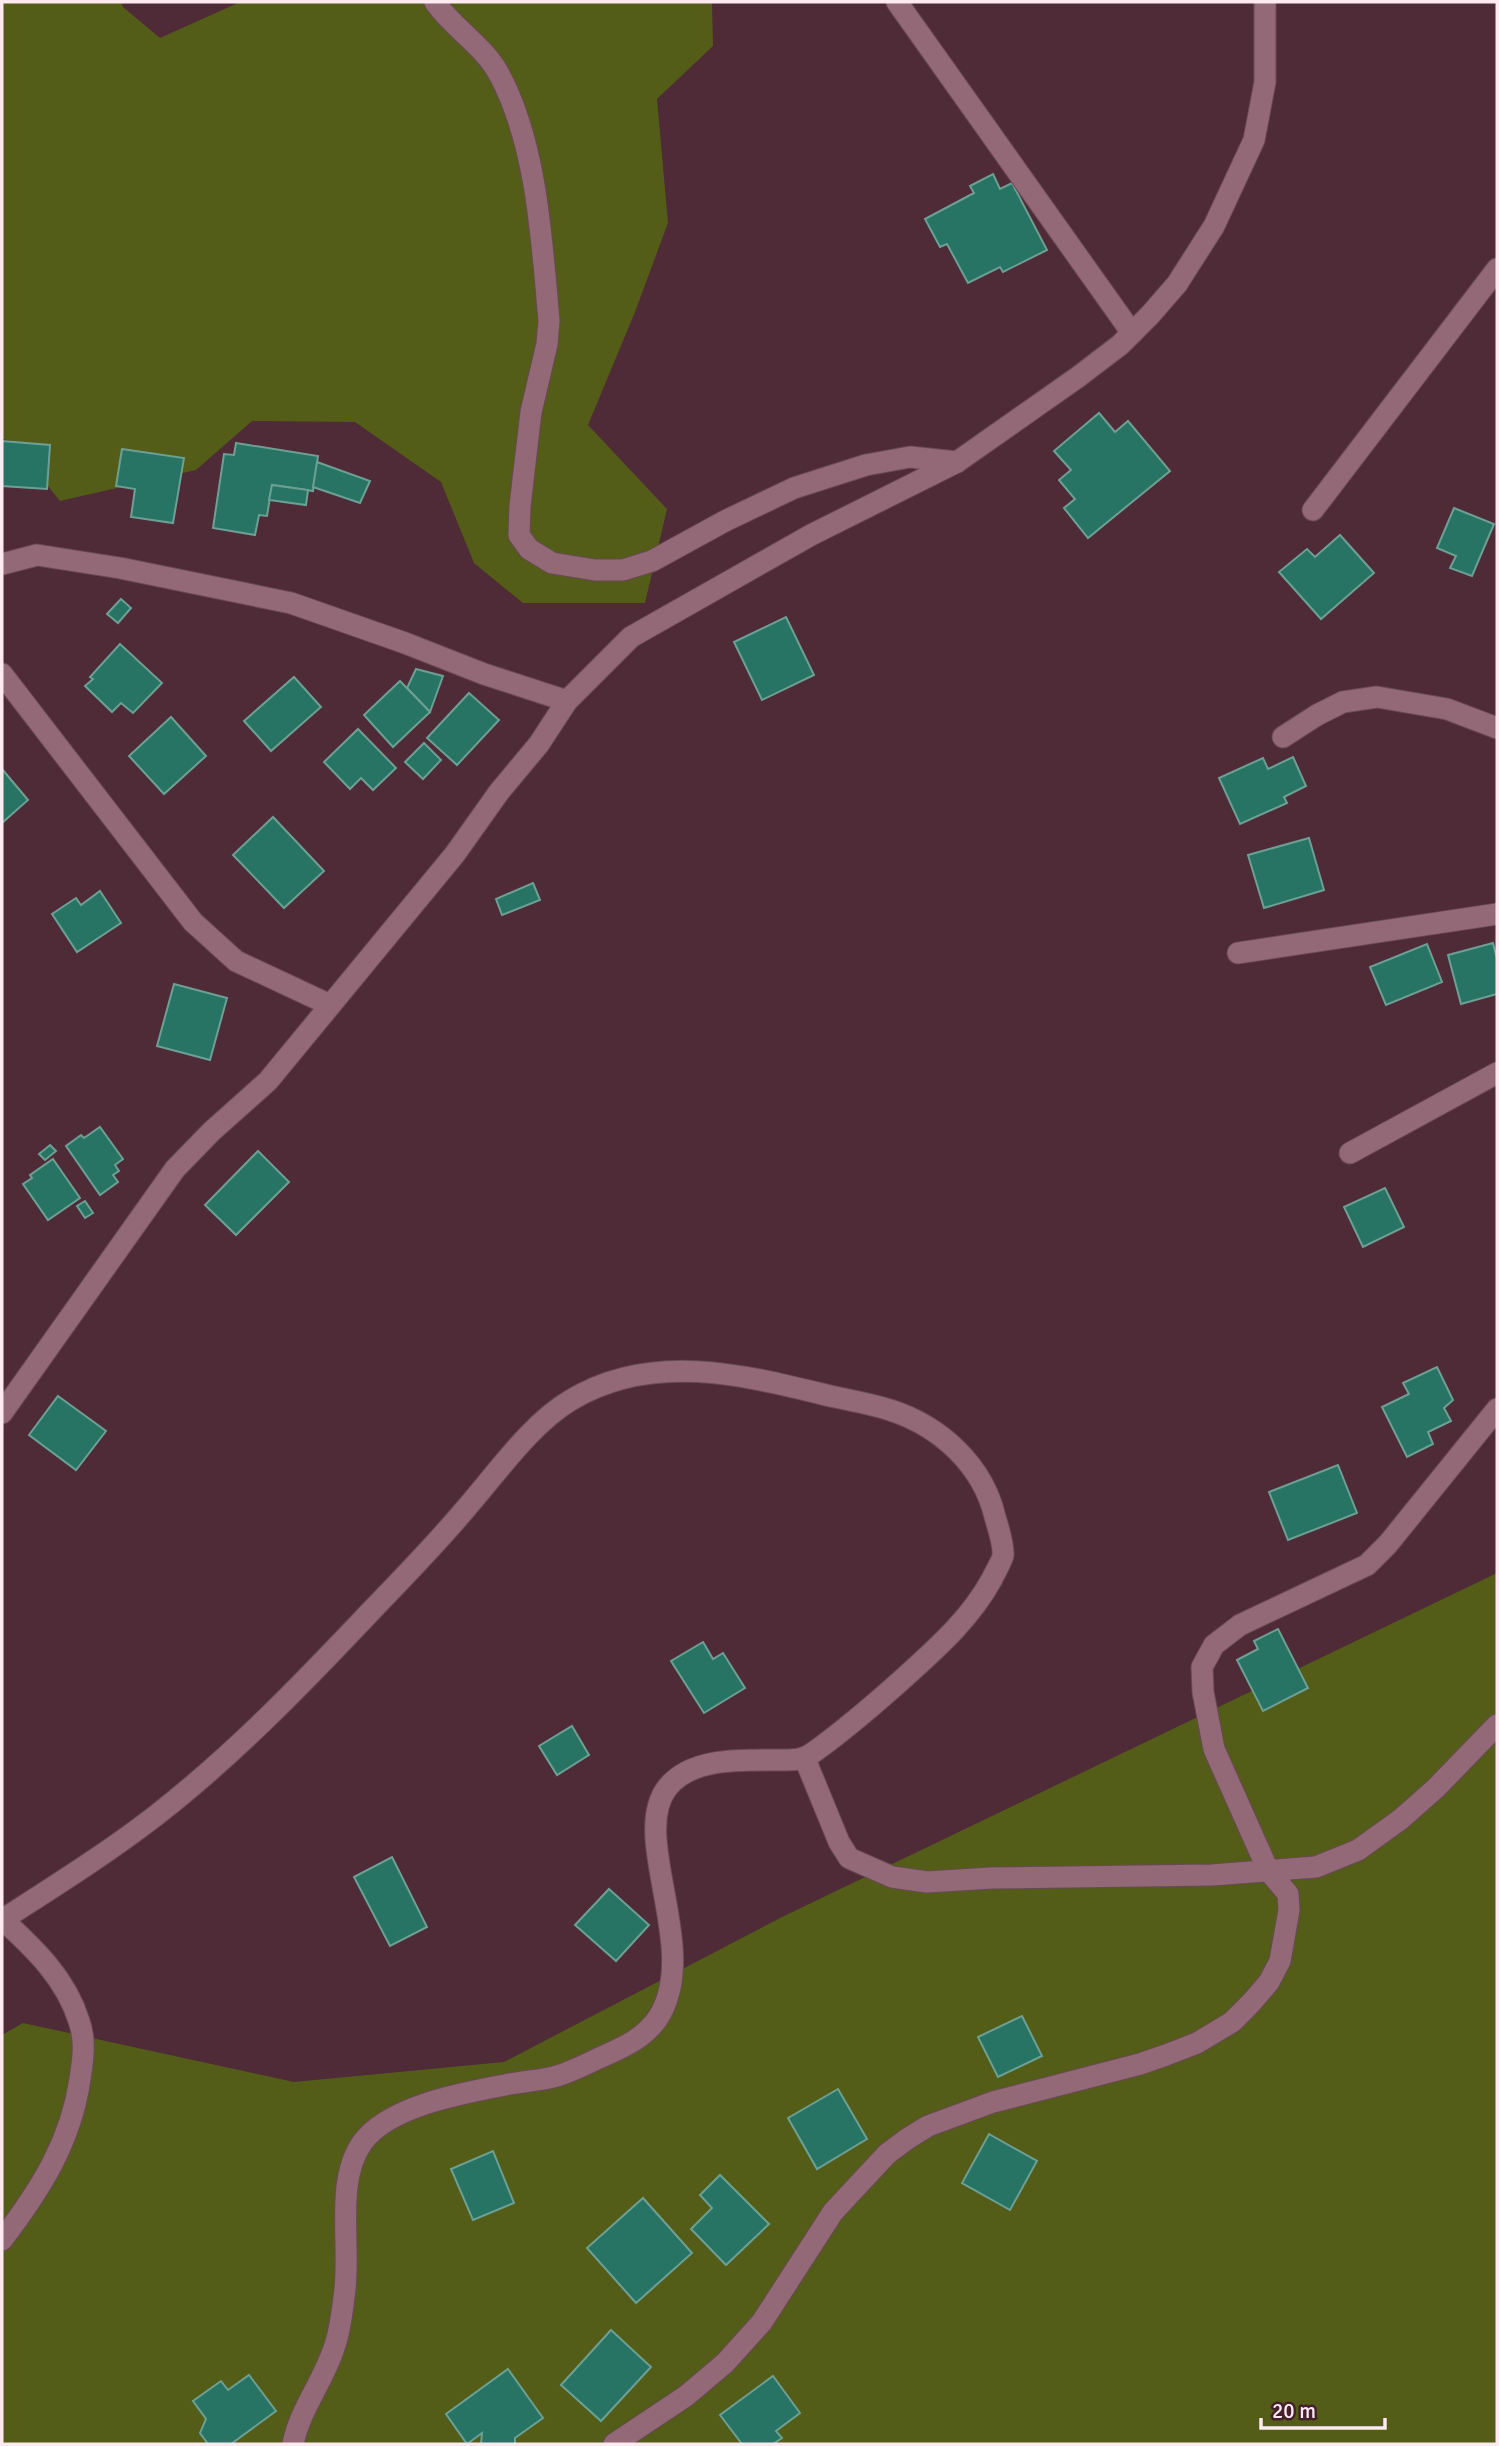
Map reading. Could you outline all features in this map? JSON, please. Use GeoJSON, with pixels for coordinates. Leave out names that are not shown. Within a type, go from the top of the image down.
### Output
{"type":"FeatureCollection","features":[{"type":"Feature","properties":{"kind":"street"},"geometry":{"type":"LineString","coordinates":[[435,2],[498,72],[516,111],[530,161],[549,321],[547,344],[531,412],[520,506],[519,535],[529,549],[552,564],[595,570],[622,570],[652,561],[724,521],[794,488],[866,465],[910,457],[957,462]]}},
{"type":"Feature","properties":{"kind":"street"},"geometry":{"type":"LineString","coordinates":[[897,2],[1132,333]]}},
{"type":"Feature","properties":{"kind":"street"},"geometry":{"type":"LineString","coordinates":[[2,1413],[176,1169],[212,1131],[268,1080],[455,854],[499,792],[539,744],[567,701],[631,637],[811,535],[957,462],[1078,377],[1132,333],[1177,284],[1214,226],[1254,139],[1265,82],[1265,2]]}},
{"type":"Feature","properties":{"kind":"street"},"geometry":{"type":"LineString","coordinates":[[1312,510],[1497,269]]}},
{"type":"Feature","properties":{"kind":"street"},"geometry":{"type":"LineString","coordinates":[[2,564],[37,555],[120,568],[292,603],[484,674],[567,701]]}},
{"type":"Feature","properties":{"kind":"street"},"geometry":{"type":"LineString","coordinates":[[2,674],[193,922],[236,961],[330,1005]]}},
{"type":"Feature","properties":{"kind":"street"},"geometry":{"type":"LineString","coordinates":[[1283,737],[1343,702],[1377,697],[1447,709],[1497,728]]}},
{"type":"Feature","properties":{"kind":"street"},"geometry":{"type":"LineString","coordinates":[[1238,953],[1497,914]]}},
{"type":"Feature","properties":{"kind":"street"},"geometry":{"type":"LineString","coordinates":[[1350,1153],[1497,1073]]}},
{"type":"Feature","properties":{"kind":"street"},"geometry":{"type":"LineString","coordinates":[[2,2240],[41,2185],[71,2126],[85,2045],[79,2021],[66,1990],[54,1971],[31,1945],[3,1920],[153,1818],[253,1733],[452,1525],[519,1445],[566,1402],[613,1380],[655,1371],[710,1372],[807,1390],[894,1411],[942,1436],[973,1466],[994,1508],[1003,1557],[982,1598],[953,1634],[889,1691],[805,1759],[745,1760],[688,1770],[671,1782],[658,1802],[656,1828],[672,1936],[673,1968],[669,1994],[661,2013],[640,2038],[557,2076],[499,2086],[404,2112],[368,2134],[356,2151],[348,2174],[346,2287],[335,2346],[298,2421],[293,2444]]}},
{"type":"Feature","properties":{"kind":"street"},"geometry":{"type":"LineString","coordinates":[[614,2444],[685,2396],[725,2363],[762,2322],[833,2212],[887,2154],[907,2139],[928,2126],[993,2102],[1140,2064],[1197,2043],[1232,2022],[1269,1982],[1280,1961],[1289,1910],[1288,1894],[1268,1870],[1214,1749],[1203,1692],[1202,1667],[1214,1645],[1240,1625],[1367,1565],[1396,1535],[1497,1409]]}},
{"type":"Feature","properties":{"kind":"street"},"geometry":{"type":"LineString","coordinates":[[805,1759],[839,1842],[849,1858],[892,1877],[927,1882],[992,1878],[1212,1875],[1316,1867],[1358,1850],[1401,1819],[1436,1788],[1497,1725]]}},
{"type":"Feature","properties":{"kind":"green space"},"geometry":{"type":"Polygon","coordinates":[[[2,2],[121,2],[123,7],[160,38],[240,2],[712,2],[713,46],[657,99],[668,223],[588,425],[667,509],[645,603],[523,603],[474,563],[441,482],[355,422],[252,421],[196,470],[60,501],[12,441],[2,439],[2,2]]]}},
{"type":"Feature","properties":{"kind":"green space"},"geometry":{"type":"Polygon","coordinates":[[[1497,1573],[1497,2444],[2,2444],[2,2035],[23,2023],[294,2082],[504,2062],[782,1917],[1497,1573]]]}},
{"type":"Feature","properties":{"kind":"building"},"geometry":{"type":"Polygon","coordinates":[[[993,174],[1000,189],[1012,183],[1047,250],[1003,272],[1000,267],[968,283],[947,244],[940,247],[925,219],[974,193],[970,186],[993,174]]]}},
{"type":"Feature","properties":{"kind":"building"},"geometry":{"type":"Polygon","coordinates":[[[1099,413],[1115,432],[1128,421],[1170,471],[1088,538],[1064,508],[1075,499],[1059,480],[1071,470],[1054,451],[1099,413]]]}},
{"type":"Feature","properties":{"kind":"building"},"geometry":{"type":"Polygon","coordinates":[[[2,441],[50,445],[47,489],[2,486],[2,441]]]}},
{"type":"Feature","properties":{"kind":"building"},"geometry":{"type":"Polygon","coordinates":[[[236,443],[318,456],[313,491],[272,485],[267,516],[259,515],[255,535],[213,528],[224,454],[234,455],[236,443]]]}},
{"type":"Feature","properties":{"kind":"building"},"geometry":{"type":"Polygon","coordinates":[[[122,449],[184,458],[173,523],[131,517],[135,489],[116,486],[122,449]]]}},
{"type":"Feature","properties":{"kind":"building"},"geometry":{"type":"Polygon","coordinates":[[[317,462],[370,481],[360,503],[313,487],[317,462]]]}},
{"type":"Feature","properties":{"kind":"building"},"geometry":{"type":"Polygon","coordinates":[[[272,485],[308,490],[306,505],[269,500],[272,485]]]}},
{"type":"Feature","properties":{"kind":"building"},"geometry":{"type":"Polygon","coordinates":[[[1454,508],[1494,524],[1472,576],[1450,568],[1456,556],[1437,548],[1454,508]]]}},
{"type":"Feature","properties":{"kind":"building"},"geometry":{"type":"Polygon","coordinates":[[[1340,535],[1374,573],[1321,619],[1279,572],[1307,549],[1315,557],[1340,535]]]}},
{"type":"Feature","properties":{"kind":"building"},"geometry":{"type":"Polygon","coordinates":[[[121,599],[131,608],[118,623],[107,614],[121,599]]]}},
{"type":"Feature","properties":{"kind":"building"},"geometry":{"type":"Polygon","coordinates":[[[786,617],[814,675],[762,700],[734,642],[786,617]]]}},
{"type":"Feature","properties":{"kind":"building"},"geometry":{"type":"Polygon","coordinates":[[[120,644],[162,683],[133,713],[121,703],[112,712],[85,686],[120,644]]]}},
{"type":"Feature","properties":{"kind":"building"},"geometry":{"type":"Polygon","coordinates":[[[416,669],[443,676],[430,712],[407,688],[416,669]]]}},
{"type":"Feature","properties":{"kind":"building"},"geometry":{"type":"Polygon","coordinates":[[[294,677],[321,707],[271,751],[244,721],[294,677]]]}},
{"type":"Feature","properties":{"kind":"building"},"geometry":{"type":"Polygon","coordinates":[[[400,681],[430,712],[393,747],[364,715],[400,681]]]}},
{"type":"Feature","properties":{"kind":"building"},"geometry":{"type":"Polygon","coordinates":[[[469,693],[499,720],[457,765],[427,738],[469,693]]]}},
{"type":"Feature","properties":{"kind":"building"},"geometry":{"type":"Polygon","coordinates":[[[171,717],[206,756],[164,794],[129,756],[171,717]]]}},
{"type":"Feature","properties":{"kind":"building"},"geometry":{"type":"Polygon","coordinates":[[[358,729],[396,768],[373,790],[361,778],[350,789],[324,762],[358,729]]]}},
{"type":"Feature","properties":{"kind":"building"},"geometry":{"type":"Polygon","coordinates":[[[424,743],[441,760],[423,779],[405,762],[424,743]]]}},
{"type":"Feature","properties":{"kind":"building"},"geometry":{"type":"Polygon","coordinates":[[[1293,757],[1306,786],[1284,797],[1287,803],[1240,824],[1219,778],[1263,758],[1268,769],[1293,757]]]}},
{"type":"Feature","properties":{"kind":"building"},"geometry":{"type":"Polygon","coordinates":[[[2,769],[28,800],[2,823],[2,769]]]}},
{"type":"Feature","properties":{"kind":"building"},"geometry":{"type":"Polygon","coordinates":[[[273,817],[324,871],[284,908],[233,855],[273,817]]]}},
{"type":"Feature","properties":{"kind":"building"},"geometry":{"type":"Polygon","coordinates":[[[1309,838],[1324,890],[1264,908],[1248,855],[1309,838]]]}},
{"type":"Feature","properties":{"kind":"building"},"geometry":{"type":"Polygon","coordinates":[[[533,883],[540,900],[502,915],[496,899],[533,883]]]}},
{"type":"Feature","properties":{"kind":"building"},"geometry":{"type":"Polygon","coordinates":[[[100,891],[121,923],[77,952],[52,914],[76,898],[81,905],[100,891]]]}},
{"type":"Feature","properties":{"kind":"building"},"geometry":{"type":"Polygon","coordinates":[[[1493,943],[1497,959],[1497,994],[1461,1004],[1448,955],[1493,943]]]}},
{"type":"Feature","properties":{"kind":"building"},"geometry":{"type":"Polygon","coordinates":[[[1427,944],[1442,982],[1386,1005],[1370,967],[1427,944]]]}},
{"type":"Feature","properties":{"kind":"building"},"geometry":{"type":"Polygon","coordinates":[[[174,984],[227,998],[210,1060],[157,1046],[174,984]]]}},
{"type":"Feature","properties":{"kind":"building"},"geometry":{"type":"Polygon","coordinates":[[[100,1127],[123,1159],[115,1165],[119,1171],[113,1175],[118,1182],[100,1195],[66,1146],[81,1135],[84,1138],[100,1127]]]}},
{"type":"Feature","properties":{"kind":"building"},"geometry":{"type":"Polygon","coordinates":[[[50,1145],[56,1151],[45,1160],[39,1154],[50,1145]]]}},
{"type":"Feature","properties":{"kind":"building"},"geometry":{"type":"Polygon","coordinates":[[[258,1151],[289,1182],[236,1235],[205,1205],[258,1151]]]}},
{"type":"Feature","properties":{"kind":"building"},"geometry":{"type":"Polygon","coordinates":[[[53,1159],[80,1198],[48,1220],[23,1184],[32,1178],[30,1175],[53,1159]]]}},
{"type":"Feature","properties":{"kind":"building"},"geometry":{"type":"Polygon","coordinates":[[[1385,1188],[1404,1227],[1363,1247],[1344,1207],[1385,1188]]]}},
{"type":"Feature","properties":{"kind":"building"},"geometry":{"type":"Polygon","coordinates":[[[85,1201],[93,1213],[85,1218],[77,1206],[85,1201]]]}},
{"type":"Feature","properties":{"kind":"building"},"geometry":{"type":"Polygon","coordinates":[[[1437,1367],[1453,1400],[1444,1408],[1451,1421],[1428,1432],[1433,1444],[1407,1457],[1382,1407],[1409,1394],[1403,1383],[1437,1367]]]}},
{"type":"Feature","properties":{"kind":"building"},"geometry":{"type":"Polygon","coordinates":[[[58,1396],[106,1431],[76,1470],[29,1435],[58,1396]]]}},
{"type":"Feature","properties":{"kind":"building"},"geometry":{"type":"Polygon","coordinates":[[[1338,1465],[1357,1513],[1288,1540],[1269,1492],[1338,1465]]]}},
{"type":"Feature","properties":{"kind":"building"},"geometry":{"type":"Polygon","coordinates":[[[1278,1629],[1308,1688],[1263,1711],[1237,1660],[1258,1649],[1254,1641],[1278,1629]]]}},
{"type":"Feature","properties":{"kind":"building"},"geometry":{"type":"Polygon","coordinates":[[[703,1642],[713,1659],[723,1653],[745,1688],[704,1713],[671,1661],[703,1642]]]}},
{"type":"Feature","properties":{"kind":"building"},"geometry":{"type":"Polygon","coordinates":[[[572,1726],[589,1755],[557,1775],[539,1746],[572,1726]]]}},
{"type":"Feature","properties":{"kind":"building"},"geometry":{"type":"Polygon","coordinates":[[[392,1857],[427,1927],[390,1946],[354,1877],[392,1857]]]}},
{"type":"Feature","properties":{"kind":"building"},"geometry":{"type":"Polygon","coordinates":[[[609,1889],[649,1925],[616,1961],[575,1925],[609,1889]]]}},
{"type":"Feature","properties":{"kind":"building"},"geometry":{"type":"Polygon","coordinates":[[[1022,2016],[1042,2056],[998,2077],[978,2037],[1022,2016]]]}},
{"type":"Feature","properties":{"kind":"building"},"geometry":{"type":"Polygon","coordinates":[[[838,2089],[867,2139],[817,2169],[788,2118],[838,2089]]]}},
{"type":"Feature","properties":{"kind":"building"},"geometry":{"type":"Polygon","coordinates":[[[989,2134],[1037,2161],[1010,2210],[962,2183],[989,2134]]]}},
{"type":"Feature","properties":{"kind":"building"},"geometry":{"type":"Polygon","coordinates":[[[493,2151],[514,2203],[473,2220],[451,2169],[493,2151]]]}},
{"type":"Feature","properties":{"kind":"building"},"geometry":{"type":"Polygon","coordinates":[[[720,2175],[769,2224],[726,2265],[691,2229],[712,2208],[700,2195],[720,2175]]]}},
{"type":"Feature","properties":{"kind":"building"},"geometry":{"type":"Polygon","coordinates":[[[643,2198],[692,2253],[636,2303],[587,2248],[643,2198]]]}},
{"type":"Feature","properties":{"kind":"building"},"geometry":{"type":"Polygon","coordinates":[[[611,2330],[651,2367],[601,2421],[561,2385],[611,2330]]]}},
{"type":"Feature","properties":{"kind":"building"},"geometry":{"type":"Polygon","coordinates":[[[508,2369],[543,2418],[515,2438],[515,2444],[481,2444],[482,2433],[467,2444],[446,2414],[508,2369]]]}},
{"type":"Feature","properties":{"kind":"building"},"geometry":{"type":"Polygon","coordinates":[[[249,2375],[276,2411],[231,2444],[208,2444],[200,2433],[206,2419],[193,2401],[221,2381],[228,2390],[249,2375]]]}},
{"type":"Feature","properties":{"kind":"building"},"geometry":{"type":"Polygon","coordinates":[[[773,2376],[800,2413],[776,2431],[782,2438],[773,2444],[742,2444],[720,2415],[773,2376]]]}}]}
